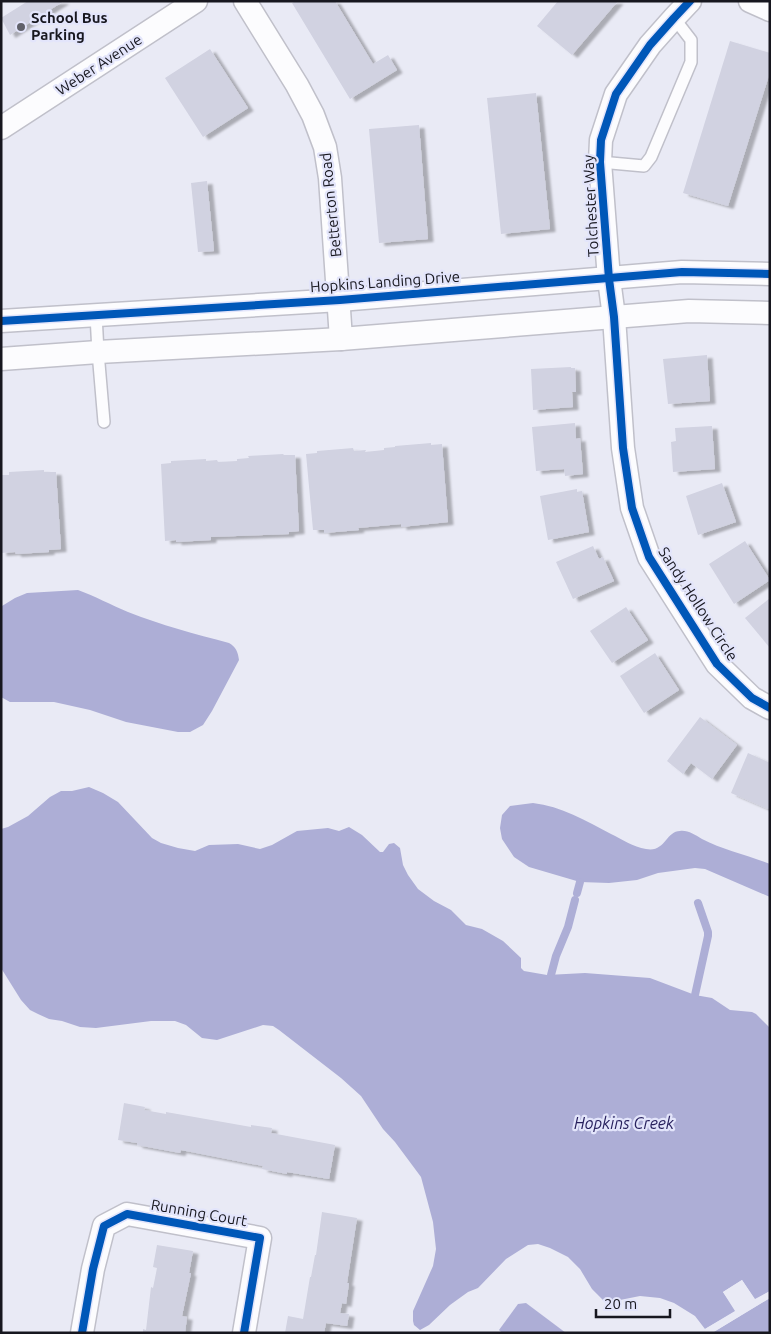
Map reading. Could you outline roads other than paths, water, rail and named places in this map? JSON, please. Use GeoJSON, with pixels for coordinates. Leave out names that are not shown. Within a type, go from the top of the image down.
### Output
{"type":"FeatureCollection","features":[{"type":"Feature","properties":{"kind":"street","name":"Weber Avenue"},"geometry":{"type":"LineString","coordinates":[[1,128],[196,1]]}},
{"type":"Feature","properties":{"kind":"street","name":"Betterton Road"},"geometry":{"type":"LineString","coordinates":[[245,1],[297,85],[313,115],[326,147],[340,300],[341,339]]}},
{"type":"Feature","properties":{"kind":"street","name":"Tolchester Way"},"geometry":{"type":"LineString","coordinates":[[614,317],[609,279],[600,162],[602,140],[616,94],[650,46],[690,1]]}},
{"type":"Feature","properties":{"kind":"street"},"geometry":{"type":"LineString","coordinates":[[750,1],[770,10]]}},
{"type":"Feature","properties":{"kind":"street","name":"Hopkins Landing Drive"},"geometry":{"type":"LineString","coordinates":[[1,321],[340,300],[682,272],[770,274]]}},
{"type":"Feature","properties":{"kind":"street"},"geometry":{"type":"LineString","coordinates":[[1,359],[341,339],[689,311],[770,313]]}},
{"type":"Feature","properties":{"kind":"street","name":"Sandy Hollow Circle"},"geometry":{"type":"LineString","coordinates":[[614,317],[623,448],[632,508],[649,557],[717,664],[752,698],[770,708]]}},
{"type":"Feature","properties":{"kind":"street","name":"Running Court"},"geometry":{"type":"LineString","coordinates":[[82,1333],[92,1269],[104,1226],[127,1214],[260,1238],[244,1333]]}},
{"type":"Feature","properties":{"kind":"lane"},"geometry":{"type":"LineString","coordinates":[[600,162],[644,166],[651,156],[691,62],[691,40],[674,18]]}},
{"type":"Feature","properties":{"kind":"lane"},"geometry":{"type":"LineString","coordinates":[[96,315],[104,422]]}},
{"type":"Feature","properties":{"kind":"water"},"geometry":{"type":"Polygon","coordinates":[[[78,590],[140,617],[229,643],[233,646],[239,660],[203,725],[190,732],[178,732],[126,722],[90,710],[54,702],[10,702],[1,697],[2,606],[27,593],[78,590]]]}},
{"type":"Feature","properties":{"kind":"water","name":"Hopkins Creek"},"geometry":{"type":"Polygon","coordinates":[[[89,787],[118,802],[152,838],[161,843],[195,851],[209,845],[238,844],[260,849],[272,845],[297,831],[328,828],[339,831],[349,827],[362,835],[380,852],[383,852],[389,844],[394,843],[400,848],[403,865],[418,889],[434,901],[451,910],[466,925],[482,929],[503,941],[521,958],[521,968],[524,971],[547,975],[585,973],[650,978],[695,995],[712,998],[730,1010],[756,1014],[770,1028],[770,1291],[755,1300],[742,1280],[723,1292],[736,1311],[705,1329],[695,1316],[674,1303],[660,1298],[640,1296],[615,1301],[603,1300],[592,1289],[580,1269],[568,1257],[538,1244],[528,1245],[506,1259],[478,1288],[468,1292],[450,1305],[429,1325],[420,1330],[414,1325],[413,1311],[433,1266],[436,1249],[433,1222],[421,1177],[383,1129],[361,1096],[341,1078],[273,1026],[263,1025],[217,1040],[202,1038],[186,1025],[175,1021],[151,1021],[96,1028],[80,1027],[49,1019],[30,1010],[21,1000],[1,968],[1,829],[28,816],[50,797],[61,791],[72,791],[89,787]]]}},
{"type":"Feature","properties":{"kind":"water"},"geometry":{"type":"Polygon","coordinates":[[[533,803],[553,807],[583,819],[641,848],[657,848],[671,834],[686,831],[718,846],[770,864],[770,897],[705,869],[695,868],[658,873],[637,880],[609,883],[580,882],[529,867],[514,857],[502,839],[500,828],[502,815],[510,806],[533,803]]]}},
{"type":"Feature","properties":{"kind":"water"},"geometry":{"type":"Polygon","coordinates":[[[770,1298],[770,1333],[712,1333],[770,1298]]]}},
{"type":"Feature","properties":{"kind":"water"},"geometry":{"type":"Polygon","coordinates":[[[526,1303],[566,1333],[502,1333],[499,1330],[518,1304],[526,1303]]]}},
{"type":"Feature","properties":{"kind":"waterway"},"geometry":{"type":"LineString","coordinates":[[577,893],[580,882]]}},
{"type":"Feature","properties":{"kind":"waterway"},"geometry":{"type":"LineString","coordinates":[[551,975],[556,956],[568,927],[575,900]]}},
{"type":"Feature","properties":{"kind":"waterway"},"geometry":{"type":"LineString","coordinates":[[695,995],[708,936],[698,903]]}},
{"type":"Feature","properties":{"kind":"place","name":"School Bus Parking"},"geometry":{"type":"Point","coordinates":[21,27]}}]}
